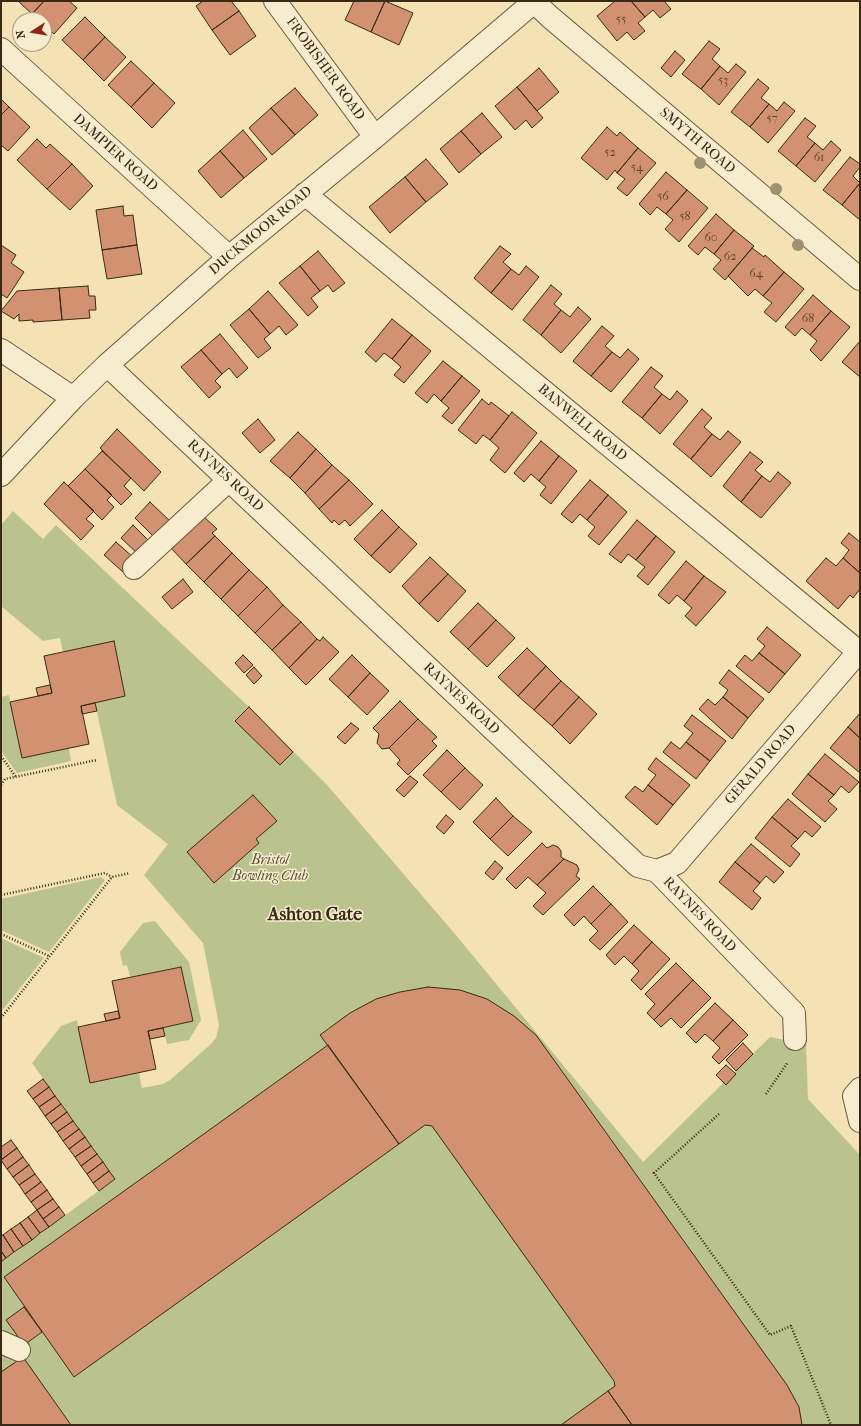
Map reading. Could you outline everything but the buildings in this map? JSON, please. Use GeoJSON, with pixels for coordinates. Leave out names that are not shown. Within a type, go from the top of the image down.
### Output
{"type":"FeatureCollection","features":[{"type":"Feature","properties":{"kind":"street","name":"FROBISHER ROAD"},"geometry":{"type":"LineString","coordinates":[[275,1],[375,137]]}},
{"type":"Feature","properties":{"kind":"street","name":"DUCKMOOR ROAD"},"geometry":{"type":"LineString","coordinates":[[1,476],[73,398],[107,365],[229,257],[375,137],[535,1]]}},
{"type":"Feature","properties":{"kind":"street","name":"SMYTH ROAD"},"geometry":{"type":"LineString","coordinates":[[535,1],[550,17],[860,278]]}},
{"type":"Feature","properties":{"kind":"street","name":"DAMPIER ROAD"},"geometry":{"type":"LineString","coordinates":[[1,49],[229,257]]}},
{"type":"Feature","properties":{"kind":"street","name":"BANWELL ROAD"},"geometry":{"type":"LineString","coordinates":[[305,194],[859,651]]}},
{"type":"Feature","properties":{"kind":"street"},"geometry":{"type":"LineString","coordinates":[[1,350],[73,398]]}},
{"type":"Feature","properties":{"kind":"street","name":"RAYNES ROAD"},"geometry":{"type":"LineString","coordinates":[[107,365],[638,866],[657,871],[794,1013],[795,1038]]}},
{"type":"Feature","properties":{"kind":"street"},"geometry":{"type":"LineString","coordinates":[[134,568],[229,480]]}},
{"type":"Feature","properties":{"kind":"street","name":"GERALD ROAD"},"geometry":{"type":"LineString","coordinates":[[657,871],[677,863],[859,651]]}},
{"type":"Feature","properties":{"kind":"street"},"geometry":{"type":"LineString","coordinates":[[860,1089],[854,1096],[860,1121]]}},
{"type":"Feature","properties":{"kind":"path"},"geometry":{"type":"LineString","coordinates":[[1,756],[16,777]]}},
{"type":"Feature","properties":{"kind":"path"},"geometry":{"type":"LineString","coordinates":[[1,785],[5,779],[97,760]]}},
{"type":"Feature","properties":{"kind":"path"},"geometry":{"type":"LineString","coordinates":[[1,895],[105,873],[112,877]]}},
{"type":"Feature","properties":{"kind":"path"},"geometry":{"type":"LineString","coordinates":[[1,1018],[112,877],[130,873]]}},
{"type":"Feature","properties":{"kind":"path"},"geometry":{"type":"LineString","coordinates":[[1,934],[50,956]]}},
{"type":"Feature","properties":{"kind":"path"},"geometry":{"type":"LineString","coordinates":[[719,1114],[654,1173],[770,1335],[791,1326],[831,1425]]}},
{"type":"Feature","properties":{"kind":"green space","name":"Bristol Bowling Club"},"geometry":{"type":"Polygon","coordinates":[[[13,511],[43,539],[56,525],[249,707],[328,786],[455,934],[643,1162],[770,1037],[806,1044],[808,1099],[860,1155],[860,1425],[1,1425],[1,1262],[115,1179],[32,1063],[61,1026],[77,1020],[90,1083],[139,1073],[142,1088],[163,1084],[170,1080],[211,1044],[216,1038],[219,1025],[203,943],[144,875],[168,844],[117,805],[95,703],[125,696],[114,642],[63,652],[60,638],[43,641],[1,606],[1,525],[13,511]]]}},
{"type":"Feature","properties":{"kind":"green space"},"geometry":{"type":"Polygon","coordinates":[[[9,695],[22,758],[69,748],[71,761],[17,773],[1,751],[1,697],[9,695]]]}},
{"type":"Feature","properties":{"kind":"green space"},"geometry":{"type":"Polygon","coordinates":[[[101,877],[105,880],[49,952],[1,930],[1,899],[101,877]]]}},
{"type":"Feature","properties":{"kind":"green space"},"geometry":{"type":"Polygon","coordinates":[[[155,921],[189,962],[201,1020],[189,1040],[167,1044],[163,1028],[193,1021],[181,967],[130,977],[127,965],[123,966],[120,952],[143,923],[155,921]]]}},
{"type":"Feature","properties":{"kind":"green space"},"geometry":{"type":"Polygon","coordinates":[[[1,938],[44,958],[1,1012],[1,938]]]}},
{"type":"Feature","properties":{"kind":"district","name":"Ashton Gate"},"geometry":{"type":"Point","coordinates":[315,916]}}]}
